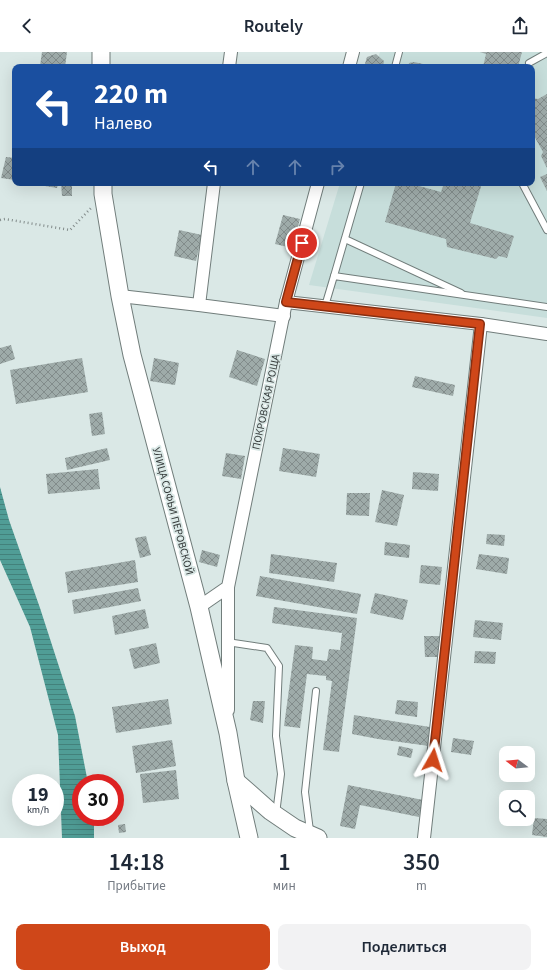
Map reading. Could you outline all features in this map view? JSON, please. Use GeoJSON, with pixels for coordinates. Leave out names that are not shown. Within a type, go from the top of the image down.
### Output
{"type":"FeatureCollection","features":[{"type":"Feature","properties":{"kind":"main road"},"geometry":{"type":"LineString","coordinates":[[101,52],[101,64]]}},
{"type":"Feature","properties":{"kind":"main road","name":"УЛИЦА СОФЬИ ПЕРОВСКОЙ"},"geometry":{"type":"LineString","coordinates":[[103,189],[120,296],[132,355],[198,607],[228,733],[236,781],[249,838]]}},
{"type":"Feature","properties":{"kind":"main road"},"geometry":{"type":"LineString","coordinates":[[236,781],[276,816],[295,828],[314,836]]}},
{"type":"Feature","properties":{"kind":"street"},"geometry":{"type":"LineString","coordinates":[[229,64],[231,52]]}},
{"type":"Feature","properties":{"kind":"street"},"geometry":{"type":"LineString","coordinates":[[350,64],[353,52]]}},
{"type":"Feature","properties":{"kind":"street"},"geometry":{"type":"LineString","coordinates":[[199,305],[214,186]]}},
{"type":"Feature","properties":{"kind":"street","name":"ПОКРОВСКАЯ РОЩА"},"geometry":{"type":"LineString","coordinates":[[228,733],[228,587],[286,302],[317,186]]}},
{"type":"Feature","properties":{"kind":"street"},"geometry":{"type":"LineString","coordinates":[[120,296],[284,316]]}},
{"type":"Feature","properties":{"kind":"street"},"geometry":{"type":"LineString","coordinates":[[286,302],[480,324],[547,334]]}},
{"type":"Feature","properties":{"kind":"street"},"geometry":{"type":"LineString","coordinates":[[424,838],[480,324]]}},
{"type":"Feature","properties":{"kind":"street"},"geometry":{"type":"LineString","coordinates":[[198,607],[228,587]]}},
{"type":"Feature","properties":{"kind":"lane"},"geometry":{"type":"LineString","coordinates":[[396,64],[399,52]]}},
{"type":"Feature","properties":{"kind":"lane"},"geometry":{"type":"LineString","coordinates":[[529,63],[547,53]]}},
{"type":"Feature","properties":{"kind":"lane"},"geometry":{"type":"LineString","coordinates":[[325,306],[360,186]]}},
{"type":"Feature","properties":{"kind":"lane"},"geometry":{"type":"LineString","coordinates":[[524,186],[547,230]]}},
{"type":"Feature","properties":{"kind":"lane"},"geometry":{"type":"LineString","coordinates":[[345,239],[467,296]]}},
{"type":"Feature","properties":{"kind":"lane"},"geometry":{"type":"LineString","coordinates":[[334,276],[547,307]]}},
{"type":"Feature","properties":{"kind":"lane"},"geometry":{"type":"LineString","coordinates":[[227,642],[267,648],[279,666],[276,736],[281,774],[276,816]]}},
{"type":"Feature","properties":{"kind":"lane"},"geometry":{"type":"LineString","coordinates":[[314,836],[305,792],[316,691]]}},
{"type":"Feature","properties":{"kind":"path"},"geometry":{"type":"LineString","coordinates":[[0,220],[4,219],[70,230],[103,189]]}},
{"type":"Feature","properties":{"kind":"shaded area"},"geometry":{"type":"Polygon","coordinates":[[[380,52],[547,52],[547,318],[309,285],[339,186],[535,186],[535,64],[376,64],[380,52]]]}},
{"type":"Feature","properties":{"kind":"water"},"geometry":{"type":"Polygon","coordinates":[[[0,487],[9,520],[40,608],[75,716],[86,774],[72,774],[72,826],[94,826],[94,838],[62,838],[62,826],[64,826],[64,774],[60,774],[58,735],[30,627],[0,560],[0,487]]]}},
{"type":"Feature","properties":{"kind":"building"},"geometry":{"type":"Polygon","coordinates":[[[42,52],[67,52],[65,64],[40,64],[42,52]]]}},
{"type":"Feature","properties":{"kind":"building"},"geometry":{"type":"Polygon","coordinates":[[[480,52],[522,52],[519,64],[484,64],[486,54],[480,52]]]}},
{"type":"Feature","properties":{"kind":"building"},"geometry":{"type":"Polygon","coordinates":[[[376,54],[384,61],[384,64],[365,64],[367,57],[376,54]]]}},
{"type":"Feature","properties":{"kind":"building"},"geometry":{"type":"Polygon","coordinates":[[[414,62],[423,64],[409,64],[414,62]]]}},
{"type":"Feature","properties":{"kind":"building"},"geometry":{"type":"Polygon","coordinates":[[[547,94],[547,168],[541,156],[543,152],[535,137],[535,98],[538,99],[547,94]]]}},
{"type":"Feature","properties":{"kind":"building"},"geometry":{"type":"Polygon","coordinates":[[[6,157],[12,158],[12,180],[1,178],[6,157]]]}},
{"type":"Feature","properties":{"kind":"building"},"geometry":{"type":"Polygon","coordinates":[[[547,174],[547,191],[540,177],[547,174]]]}},
{"type":"Feature","properties":{"kind":"building"},"geometry":{"type":"Polygon","coordinates":[[[45,186],[57,186],[57,188],[45,186]]]}},
{"type":"Feature","properties":{"kind":"building"},"geometry":{"type":"Polygon","coordinates":[[[61,186],[72,186],[72,196],[62,196],[61,186]]]}},
{"type":"Feature","properties":{"kind":"building"},"geometry":{"type":"Polygon","coordinates":[[[395,186],[419,186],[441,192],[443,186],[481,186],[470,223],[514,236],[507,258],[499,256],[496,259],[447,247],[446,239],[385,222],[395,186]]]}},
{"type":"Feature","properties":{"kind":"building"},"geometry":{"type":"Polygon","coordinates":[[[283,215],[300,219],[292,248],[275,244],[283,215]]]}},
{"type":"Feature","properties":{"kind":"building"},"geometry":{"type":"Polygon","coordinates":[[[179,230],[202,235],[196,261],[174,256],[179,230]]]}},
{"type":"Feature","properties":{"kind":"building"},"geometry":{"type":"Polygon","coordinates":[[[11,345],[15,359],[0,364],[0,348],[11,345]]]}},
{"type":"Feature","properties":{"kind":"building"},"geometry":{"type":"Polygon","coordinates":[[[237,350],[265,359],[257,386],[229,377],[237,350]]]}},
{"type":"Feature","properties":{"kind":"building"},"geometry":{"type":"Polygon","coordinates":[[[82,358],[88,392],[16,404],[10,370],[82,358]]]}},
{"type":"Feature","properties":{"kind":"building"},"geometry":{"type":"Polygon","coordinates":[[[154,358],[179,363],[175,385],[150,381],[154,358]]]}},
{"type":"Feature","properties":{"kind":"building"},"geometry":{"type":"Polygon","coordinates":[[[415,376],[455,385],[453,396],[412,387],[415,376]]]}},
{"type":"Feature","properties":{"kind":"building"},"geometry":{"type":"Polygon","coordinates":[[[102,412],[105,434],[92,436],[89,414],[102,412]]]}},
{"type":"Feature","properties":{"kind":"building"},"geometry":{"type":"Polygon","coordinates":[[[107,448],[110,460],[67,470],[65,458],[107,448]]]}},
{"type":"Feature","properties":{"kind":"building"},"geometry":{"type":"Polygon","coordinates":[[[283,448],[320,454],[316,477],[279,471],[283,448]]]}},
{"type":"Feature","properties":{"kind":"building"},"geometry":{"type":"Polygon","coordinates":[[[226,453],[245,456],[241,479],[222,476],[226,453]]]}},
{"type":"Feature","properties":{"kind":"building"},"geometry":{"type":"Polygon","coordinates":[[[98,469],[100,489],[48,494],[46,474],[98,469]]]}},
{"type":"Feature","properties":{"kind":"building"},"geometry":{"type":"Polygon","coordinates":[[[413,472],[439,474],[438,491],[412,489],[413,472]]]}},
{"type":"Feature","properties":{"kind":"building"},"geometry":{"type":"Polygon","coordinates":[[[382,490],[404,495],[397,526],[375,522],[382,490]]]}},
{"type":"Feature","properties":{"kind":"building"},"geometry":{"type":"Polygon","coordinates":[[[347,493],[370,493],[369,516],[346,515],[347,493]]]}},
{"type":"Feature","properties":{"kind":"building"},"geometry":{"type":"Polygon","coordinates":[[[487,534],[505,535],[504,546],[486,544],[487,534]]]}},
{"type":"Feature","properties":{"kind":"building"},"geometry":{"type":"Polygon","coordinates":[[[146,536],[151,555],[140,558],[135,538],[146,536]]]}},
{"type":"Feature","properties":{"kind":"building"},"geometry":{"type":"Polygon","coordinates":[[[385,542],[410,545],[409,558],[384,555],[385,542]]]}},
{"type":"Feature","properties":{"kind":"building"},"geometry":{"type":"Polygon","coordinates":[[[202,550],[220,555],[217,567],[199,562],[202,550]]]}},
{"type":"Feature","properties":{"kind":"building"},"geometry":{"type":"Polygon","coordinates":[[[271,554],[337,563],[334,582],[269,573],[271,554]]]}},
{"type":"Feature","properties":{"kind":"building"},"geometry":{"type":"Polygon","coordinates":[[[479,554],[509,558],[507,574],[476,569],[479,554]]]}},
{"type":"Feature","properties":{"kind":"building"},"geometry":{"type":"Polygon","coordinates":[[[135,560],[138,582],[68,593],[65,572],[135,560]]]}},
{"type":"Feature","properties":{"kind":"building"},"geometry":{"type":"Polygon","coordinates":[[[421,565],[442,567],[440,585],[419,583],[421,565]]]}},
{"type":"Feature","properties":{"kind":"building"},"geometry":{"type":"Polygon","coordinates":[[[260,576],[361,594],[357,614],[256,596],[260,576]]]}},
{"type":"Feature","properties":{"kind":"building"},"geometry":{"type":"Polygon","coordinates":[[[138,588],[141,601],[74,614],[72,600],[138,588]]]}},
{"type":"Feature","properties":{"kind":"building"},"geometry":{"type":"Polygon","coordinates":[[[375,593],[408,600],[403,620],[370,613],[375,593]]]}},
{"type":"Feature","properties":{"kind":"building"},"geometry":{"type":"Polygon","coordinates":[[[274,607],[357,618],[339,752],[323,750],[332,681],[326,680],[326,676],[307,674],[300,728],[284,726],[295,645],[313,647],[312,659],[327,661],[329,649],[340,650],[342,633],[272,623],[274,607]]]}},
{"type":"Feature","properties":{"kind":"building"},"geometry":{"type":"Polygon","coordinates":[[[145,609],[149,628],[115,635],[112,616],[145,609]]]}},
{"type":"Feature","properties":{"kind":"building"},"geometry":{"type":"Polygon","coordinates":[[[475,620],[503,623],[501,640],[473,637],[475,620]]]}},
{"type":"Feature","properties":{"kind":"building"},"geometry":{"type":"Polygon","coordinates":[[[424,636],[442,636],[442,657],[425,657],[424,636]]]}},
{"type":"Feature","properties":{"kind":"building"},"geometry":{"type":"Polygon","coordinates":[[[156,643],[160,663],[134,669],[129,649],[156,643]]]}},
{"type":"Feature","properties":{"kind":"building"},"geometry":{"type":"Polygon","coordinates":[[[475,651],[496,652],[495,664],[474,663],[475,651]]]}},
{"type":"Feature","properties":{"kind":"building"},"geometry":{"type":"Polygon","coordinates":[[[168,699],[172,724],[116,733],[112,707],[168,699]]]}},
{"type":"Feature","properties":{"kind":"building"},"geometry":{"type":"Polygon","coordinates":[[[397,700],[418,702],[417,717],[395,714],[397,700]]]}},
{"type":"Feature","properties":{"kind":"building"},"geometry":{"type":"Polygon","coordinates":[[[253,701],[265,701],[263,723],[250,720],[253,701]]]}},
{"type":"Feature","properties":{"kind":"building"},"geometry":{"type":"Polygon","coordinates":[[[354,715],[430,727],[429,746],[352,734],[354,715]]]}},
{"type":"Feature","properties":{"kind":"building"},"geometry":{"type":"Polygon","coordinates":[[[453,738],[474,741],[471,755],[451,752],[453,738]]]}},
{"type":"Feature","properties":{"kind":"building"},"geometry":{"type":"Polygon","coordinates":[[[172,740],[176,766],[136,773],[132,746],[172,740]]]}},
{"type":"Feature","properties":{"kind":"building"},"geometry":{"type":"Polygon","coordinates":[[[399,746],[413,749],[411,758],[397,755],[399,746]]]}},
{"type":"Feature","properties":{"kind":"building"},"geometry":{"type":"Polygon","coordinates":[[[176,770],[179,799],[143,803],[140,774],[176,770]]]}},
{"type":"Feature","properties":{"kind":"building"},"geometry":{"type":"Polygon","coordinates":[[[348,785],[423,800],[419,817],[360,805],[355,829],[340,826],[348,785]]]}},
{"type":"Feature","properties":{"kind":"building"},"geometry":{"type":"Polygon","coordinates":[[[535,818],[547,819],[547,837],[532,835],[533,826],[535,826],[535,818]]]}},
{"type":"Feature","properties":{"kind":"building"},"geometry":{"type":"Polygon","coordinates":[[[124,824],[126,832],[119,833],[118,826],[124,826],[124,824]]]}},
{"type":"Feature","properties":{"kind":"route"},"geometry":{"type":"LineString","coordinates":[[302,243],[286,302],[480,324],[433,760]]}}]}
